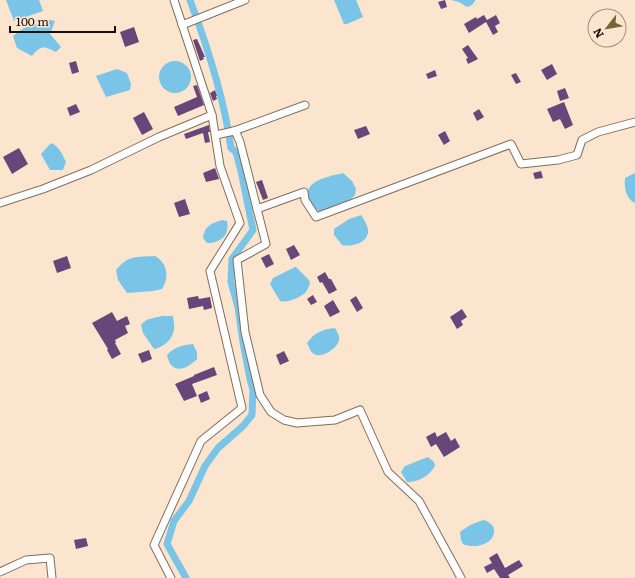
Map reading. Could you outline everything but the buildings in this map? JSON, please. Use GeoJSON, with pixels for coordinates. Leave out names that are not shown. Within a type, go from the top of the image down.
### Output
{"type":"FeatureCollection","features":[{"type":"Feature","properties":{"kind":"street"},"geometry":{"type":"LineString","coordinates":[[171,578],[154,545],[200,441],[242,408],[210,271],[240,224],[220,166],[217,135],[212,115],[174,0]]}},
{"type":"Feature","properties":{"kind":"street"},"geometry":{"type":"LineString","coordinates":[[182,25],[245,0]]}},
{"type":"Feature","properties":{"kind":"street"},"geometry":{"type":"LineString","coordinates":[[217,135],[234,131],[305,106]]}},
{"type":"Feature","properties":{"kind":"street"},"geometry":{"type":"LineString","coordinates":[[0,203],[91,170],[159,137],[212,115]]}},
{"type":"Feature","properties":{"kind":"street"},"geometry":{"type":"LineString","coordinates":[[257,209],[304,192],[305,200],[316,217],[511,144],[521,164],[558,160],[577,155],[582,140],[598,132],[635,122]]}},
{"type":"Feature","properties":{"kind":"street"},"geometry":{"type":"LineString","coordinates":[[234,131],[240,142],[266,244],[237,260],[245,332],[260,395],[271,412],[284,420],[297,423],[335,420],[360,410],[388,472],[419,501],[461,578]]}},
{"type":"Feature","properties":{"kind":"street"},"geometry":{"type":"LineString","coordinates":[[0,572],[26,560],[50,558],[52,578]]}},
{"type":"Feature","properties":{"kind":"water"},"geometry":{"type":"Polygon","coordinates":[[[6,0],[39,0],[43,11],[14,21],[6,0]]]}},
{"type":"Feature","properties":{"kind":"water"},"geometry":{"type":"Polygon","coordinates":[[[334,0],[356,0],[363,17],[344,24],[334,0]]]}},
{"type":"Feature","properties":{"kind":"water"},"geometry":{"type":"Polygon","coordinates":[[[451,0],[475,1],[472,5],[467,7],[459,2],[451,0]]]}},
{"type":"Feature","properties":{"kind":"water"},"geometry":{"type":"Polygon","coordinates":[[[50,20],[55,21],[50,34],[61,47],[56,52],[45,48],[40,48],[32,56],[17,48],[13,36],[24,28],[50,20]]]}},
{"type":"Feature","properties":{"kind":"water"},"geometry":{"type":"Polygon","coordinates":[[[172,61],[178,61],[188,68],[191,77],[190,83],[184,90],[178,93],[172,93],[162,86],[159,80],[159,74],[166,64],[172,61]]]}},
{"type":"Feature","properties":{"kind":"water"},"geometry":{"type":"Polygon","coordinates":[[[117,69],[127,73],[131,84],[130,90],[106,97],[96,76],[117,69]]]}},
{"type":"Feature","properties":{"kind":"water"},"geometry":{"type":"Polygon","coordinates":[[[51,143],[59,149],[66,162],[63,170],[50,170],[41,154],[51,143]]]}},
{"type":"Feature","properties":{"kind":"water"},"geometry":{"type":"Polygon","coordinates":[[[343,173],[352,181],[356,189],[355,195],[351,199],[322,212],[314,209],[309,200],[308,193],[310,187],[320,179],[343,173]]]}},
{"type":"Feature","properties":{"kind":"water"},"geometry":{"type":"Polygon","coordinates":[[[635,173],[635,203],[630,199],[625,189],[625,178],[635,173]]]}},
{"type":"Feature","properties":{"kind":"water"},"geometry":{"type":"Polygon","coordinates":[[[361,215],[368,228],[367,237],[357,244],[349,246],[342,245],[334,235],[334,229],[349,219],[361,215]]]}},
{"type":"Feature","properties":{"kind":"water"},"geometry":{"type":"Polygon","coordinates":[[[222,220],[227,221],[228,226],[226,234],[216,242],[207,243],[203,238],[205,231],[212,224],[222,220]]]}},
{"type":"Feature","properties":{"kind":"water"},"geometry":{"type":"Polygon","coordinates":[[[155,256],[165,266],[166,280],[162,289],[127,293],[118,280],[116,270],[120,265],[129,259],[155,256]]]}},
{"type":"Feature","properties":{"kind":"water"},"geometry":{"type":"Polygon","coordinates":[[[297,266],[296,267],[309,280],[310,283],[308,289],[303,295],[289,301],[280,301],[270,284],[273,278],[297,266]]]}},
{"type":"Feature","properties":{"kind":"water"},"geometry":{"type":"Polygon","coordinates":[[[162,316],[173,316],[173,333],[167,342],[161,347],[154,349],[143,333],[141,325],[148,320],[162,316]]]}},
{"type":"Feature","properties":{"kind":"water"},"geometry":{"type":"Polygon","coordinates":[[[335,328],[339,338],[336,346],[325,354],[317,355],[313,353],[307,343],[319,332],[335,328]]]}},
{"type":"Feature","properties":{"kind":"water"},"geometry":{"type":"Polygon","coordinates":[[[193,344],[197,352],[197,359],[184,368],[179,369],[172,366],[167,355],[179,347],[193,344]]]}},
{"type":"Feature","properties":{"kind":"water"},"geometry":{"type":"Polygon","coordinates":[[[428,457],[434,462],[435,466],[433,470],[420,480],[407,482],[401,472],[405,466],[428,457]]]}},
{"type":"Feature","properties":{"kind":"water"},"geometry":{"type":"Polygon","coordinates":[[[483,520],[487,521],[493,526],[493,537],[482,545],[472,546],[463,544],[460,532],[470,525],[483,520]]]}},
{"type":"Feature","properties":{"kind":"waterway"},"geometry":{"type":"LineString","coordinates":[[186,578],[167,544],[174,521],[189,501],[205,466],[218,448],[243,426],[252,415],[253,390],[243,342],[238,307],[231,282],[232,259],[253,230],[236,152],[231,148],[220,91],[190,0]]}}]}
